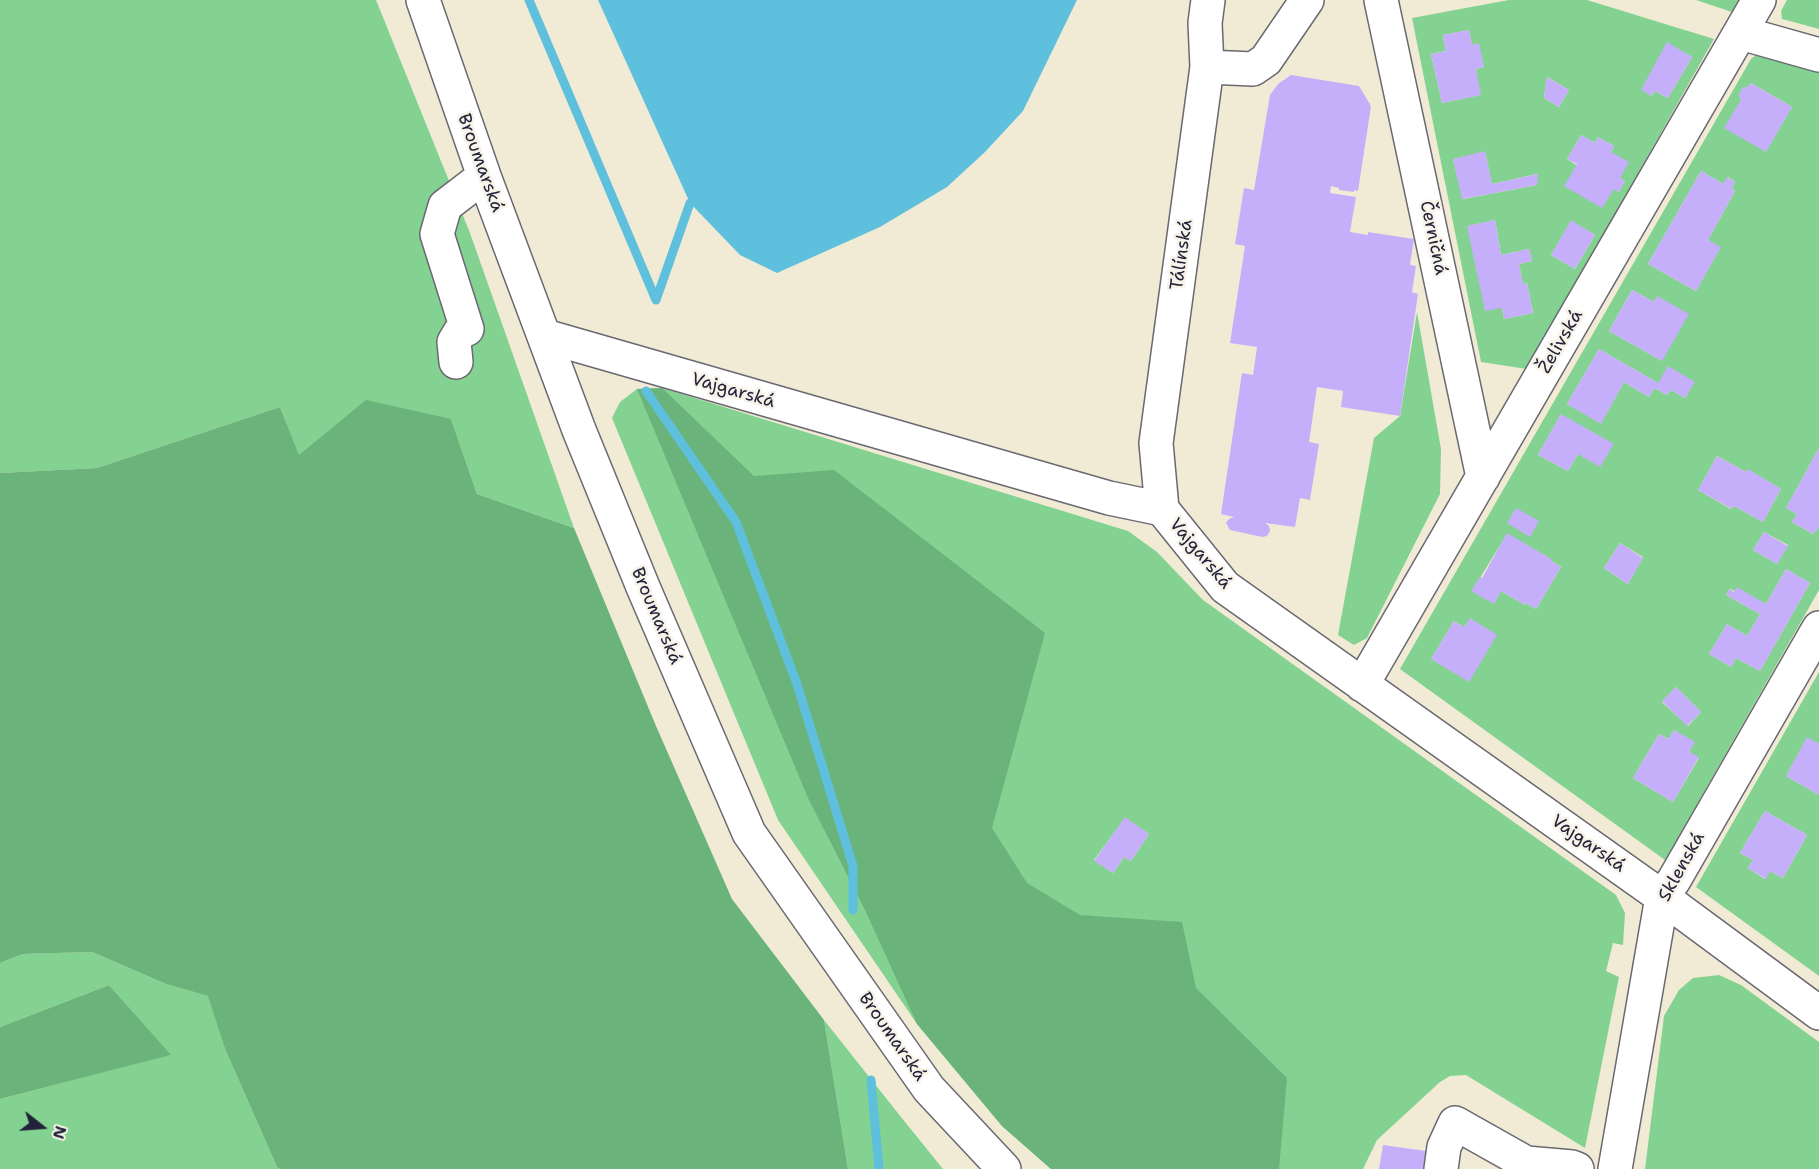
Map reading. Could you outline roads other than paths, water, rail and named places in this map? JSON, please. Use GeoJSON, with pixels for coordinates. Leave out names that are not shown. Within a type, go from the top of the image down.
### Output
{"type":"FeatureCollection","features":[{"type":"Feature","properties":{"kind":"street","name":"Broumarská"},"geometry":{"type":"LineString","coordinates":[[423,0],[484,176],[579,430],[749,833],[929,1089],[1004,1169]]}},
{"type":"Feature","properties":{"kind":"street","name":"Tálínská"},"geometry":{"type":"LineString","coordinates":[[1162,509],[1156,443],[1207,68],[1208,0]]}},
{"type":"Feature","properties":{"kind":"street"},"geometry":{"type":"LineString","coordinates":[[1207,68],[1253,69],[1266,60],[1306,0]]}},
{"type":"Feature","properties":{"kind":"street","name":"Černičná"},"geometry":{"type":"LineString","coordinates":[[1381,0],[1483,477]]}},
{"type":"Feature","properties":{"kind":"street","name":"Želivská"},"geometry":{"type":"LineString","coordinates":[[1362,685],[1760,0]]}},
{"type":"Feature","properties":{"kind":"street"},"geometry":{"type":"LineString","coordinates":[[1741,33],[1819,55]]}},
{"type":"Feature","properties":{"kind":"street"},"geometry":{"type":"LineString","coordinates":[[456,362],[454,342],[460,332],[466,329],[437,234],[445,206],[484,176]]}},
{"type":"Feature","properties":{"kind":"street","name":"Vajgarská"},"geometry":{"type":"LineString","coordinates":[[545,336],[1109,498],[1162,509],[1225,587],[1662,897],[1819,1013]]}},
{"type":"Feature","properties":{"kind":"street","name":"Sklenská"},"geometry":{"type":"LineString","coordinates":[[1615,1169],[1662,897],[1819,628]]}},
{"type":"Feature","properties":{"kind":"street"},"geometry":{"type":"LineString","coordinates":[[1441,1169],[1444,1147],[1455,1123],[1526,1163],[1577,1169]]}},
{"type":"Feature","properties":{"kind":"water"},"geometry":{"type":"Polygon","coordinates":[[[598,0],[1077,0],[1023,111],[985,152],[947,187],[880,227],[777,273],[740,255],[690,203],[598,0]]]}},
{"type":"Feature","properties":{"kind":"waterway"},"geometry":{"type":"LineString","coordinates":[[529,0],[656,300]]}},
{"type":"Feature","properties":{"kind":"waterway"},"geometry":{"type":"LineString","coordinates":[[656,300],[690,203]]}},
{"type":"Feature","properties":{"kind":"waterway"},"geometry":{"type":"LineString","coordinates":[[646,391],[736,522],[797,684],[853,866],[853,910]]}},
{"type":"Feature","properties":{"kind":"waterway"},"geometry":{"type":"LineString","coordinates":[[871,1080],[879,1169]]}}]}
